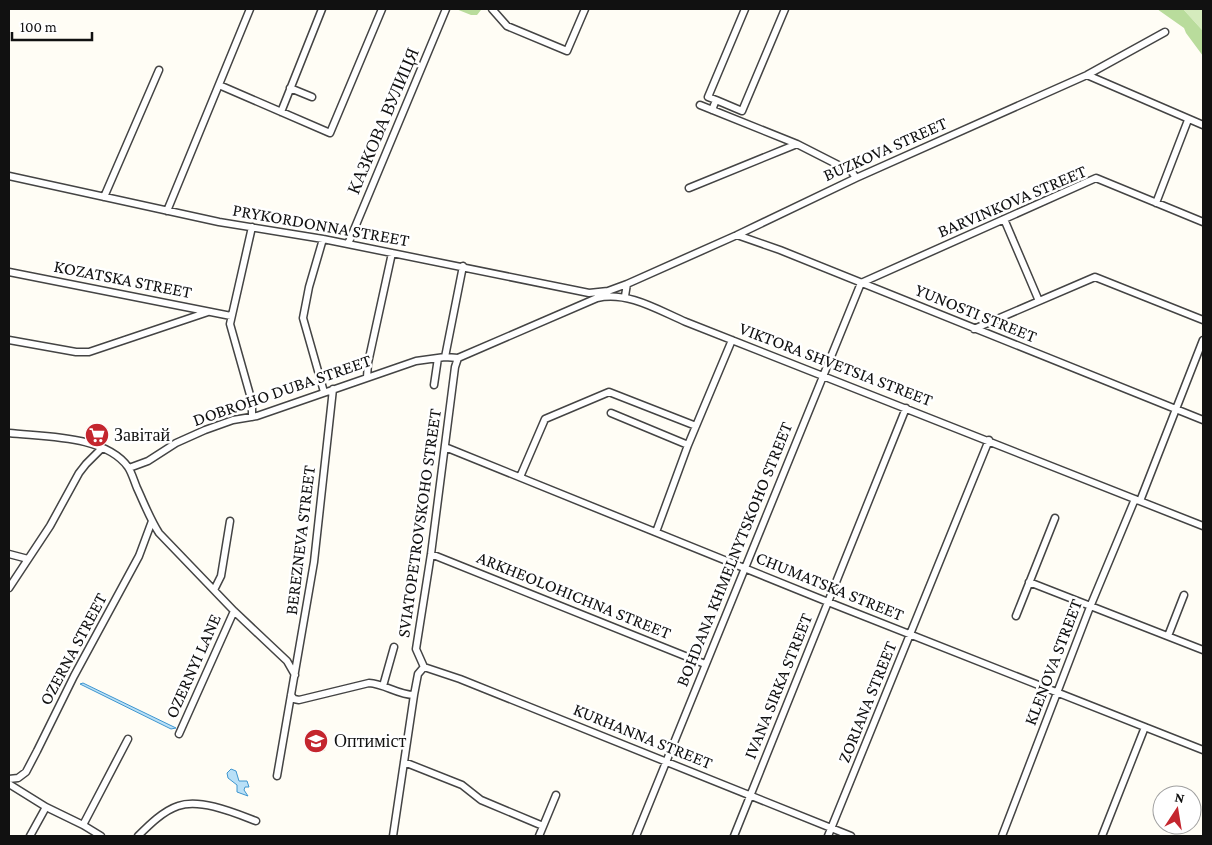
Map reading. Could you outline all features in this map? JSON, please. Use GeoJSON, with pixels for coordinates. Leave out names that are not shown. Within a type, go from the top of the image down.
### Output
{"type":"FeatureCollection","features":[{"type":"Feature","properties":{"kind":"street"},"geometry":{"type":"LineString","coordinates":[[167,211],[250,9]]}},
{"type":"Feature","properties":{"kind":"street"},"geometry":{"type":"LineString","coordinates":[[281,112],[322,9]]}},
{"type":"Feature","properties":{"kind":"street"},"geometry":{"type":"LineString","coordinates":[[219,85],[330,133],[382,9]]}},
{"type":"Feature","properties":{"kind":"street","name":"КАЗКОВА ВУЛИЦЯ"},"geometry":{"type":"LineString","coordinates":[[348,244],[446,9]]}},
{"type":"Feature","properties":{"kind":"street"},"geometry":{"type":"LineString","coordinates":[[492,9],[508,26],[567,50],[585,9]]}},
{"type":"Feature","properties":{"kind":"street"},"geometry":{"type":"LineString","coordinates":[[745,9],[708,97],[742,112],[785,9]]}},
{"type":"Feature","properties":{"kind":"street","name":"BUZKOVA STREET"},"geometry":{"type":"LineString","coordinates":[[627,284],[856,178],[1087,75],[1165,32]]}},
{"type":"Feature","properties":{"kind":"street"},"geometry":{"type":"LineString","coordinates":[[104,197],[160,70]]}},
{"type":"Feature","properties":{"kind":"street"},"geometry":{"type":"LineString","coordinates":[[1087,75],[1203,125]]}},
{"type":"Feature","properties":{"kind":"street"},"geometry":{"type":"LineString","coordinates":[[290,88],[312,97]]}},
{"type":"Feature","properties":{"kind":"street"},"geometry":{"type":"LineString","coordinates":[[712,110],[716,100]]}},
{"type":"Feature","properties":{"kind":"street"},"geometry":{"type":"LineString","coordinates":[[700,105],[797,144],[852,172],[856,178]]}},
{"type":"Feature","properties":{"kind":"street"},"geometry":{"type":"LineString","coordinates":[[1156,203],[1188,120]]}},
{"type":"Feature","properties":{"kind":"street"},"geometry":{"type":"LineString","coordinates":[[689,188],[797,144]]}},
{"type":"Feature","properties":{"kind":"street","name":"PRYKORDONNA STREET"},"geometry":{"type":"LineString","coordinates":[[9,176],[167,211],[463,266],[589,293],[608,291],[627,284]]}},
{"type":"Feature","properties":{"kind":"street","name":"BARVINKOVA STREET"},"geometry":{"type":"LineString","coordinates":[[860,283],[1096,178],[1203,222]]}},
{"type":"Feature","properties":{"kind":"street"},"geometry":{"type":"LineString","coordinates":[[1004,220],[1039,302]]}},
{"type":"Feature","properties":{"kind":"street"},"geometry":{"type":"LineString","coordinates":[[252,227],[231,316],[231,329],[252,402],[252,417]]}},
{"type":"Feature","properties":{"kind":"street","name":"YUNOSTI STREET"},"geometry":{"type":"LineString","coordinates":[[736,235],[780,250],[1203,420]]}},
{"type":"Feature","properties":{"kind":"street"},"geometry":{"type":"LineString","coordinates":[[323,239],[309,288],[303,318],[324,392]]}},
{"type":"Feature","properties":{"kind":"street"},"geometry":{"type":"LineString","coordinates":[[367,377],[368,363],[392,253]]}},
{"type":"Feature","properties":{"kind":"street"},"geometry":{"type":"LineString","coordinates":[[434,385],[463,266]]}},
{"type":"Feature","properties":{"kind":"street","name":"KOZATSKA STREET"},"geometry":{"type":"LineString","coordinates":[[9,272],[231,316]]}},
{"type":"Feature","properties":{"kind":"street"},"geometry":{"type":"LineString","coordinates":[[974,329],[1095,277],[1203,320]]}},
{"type":"Feature","properties":{"kind":"street","name":"BOHDANA KHMELNYTSKOHO STREET"},"geometry":{"type":"LineString","coordinates":[[636,836],[860,283]]}},
{"type":"Feature","properties":{"kind":"street"},"geometry":{"type":"LineString","coordinates":[[625,296],[627,284]]}},
{"type":"Feature","properties":{"kind":"street","name":"VIKTORA SHVETSIA STREET"},"geometry":{"type":"LineString","coordinates":[[458,358],[597,298],[625,296],[1203,526]]}},
{"type":"Feature","properties":{"kind":"street"},"geometry":{"type":"LineString","coordinates":[[9,340],[76,352],[89,352],[209,312]]}},
{"type":"Feature","properties":{"kind":"street"},"geometry":{"type":"LineString","coordinates":[[656,532],[688,445],[732,340]]}},
{"type":"Feature","properties":{"kind":"street","name":"KLENOVA STREET"},"geometry":{"type":"LineString","coordinates":[[1002,836],[1090,607],[1176,409],[1203,340]]}},
{"type":"Feature","properties":{"kind":"street","name":"DOBROHO DUBA STREET"},"geometry":{"type":"LineString","coordinates":[[128,468],[148,460],[176,443],[233,420],[257,416],[416,361],[442,357],[458,358]]}},
{"type":"Feature","properties":{"kind":"street","name":"SVIATOPETROVSKOHO STREET"},"geometry":{"type":"LineString","coordinates":[[424,666],[416,649],[431,554],[455,367],[458,358]]}},
{"type":"Feature","properties":{"kind":"street","name":"BEREZNEVA STREET"},"geometry":{"type":"LineString","coordinates":[[277,776],[314,562],[333,389]]}},
{"type":"Feature","properties":{"kind":"street"},"geometry":{"type":"LineString","coordinates":[[520,477],[544,419],[609,392],[696,426]]}},
{"type":"Feature","properties":{"kind":"street","name":"IVANA SIRKA STREET"},"geometry":{"type":"LineString","coordinates":[[734,836],[906,408]]}},
{"type":"Feature","properties":{"kind":"street"},"geometry":{"type":"LineString","coordinates":[[611,413],[688,445]]}},
{"type":"Feature","properties":{"kind":"street"},"geometry":{"type":"LineString","coordinates":[[9,433],[87,442],[102,448],[122,460],[128,468],[152,521],[168,543],[234,611],[287,661],[295,675]]}},
{"type":"Feature","properties":{"kind":"street","name":"ZORIANA STREET"},"geometry":{"type":"LineString","coordinates":[[828,836],[989,440]]}},
{"type":"Feature","properties":{"kind":"street","name":"CHUMATSKA STREET"},"geometry":{"type":"LineString","coordinates":[[445,447],[828,602],[1203,750]]}},
{"type":"Feature","properties":{"kind":"street"},"geometry":{"type":"LineString","coordinates":[[9,588],[50,526],[79,473],[102,448]]}},
{"type":"Feature","properties":{"kind":"street"},"geometry":{"type":"LineString","coordinates":[[1016,616],[1055,518]]}},
{"type":"Feature","properties":{"kind":"street"},"geometry":{"type":"LineString","coordinates":[[214,590],[221,576],[230,520]]}},
{"type":"Feature","properties":{"kind":"street","name":"OZERNA STREET"},"geometry":{"type":"LineString","coordinates":[[9,779],[18,778],[26,772],[74,676],[139,556],[152,521]]}},
{"type":"Feature","properties":{"kind":"street"},"geometry":{"type":"LineString","coordinates":[[9,554],[28,559]]}},
{"type":"Feature","properties":{"kind":"street","name":"ARKHEOLOHICHNA STREET"},"geometry":{"type":"LineString","coordinates":[[431,554],[705,664]]}},
{"type":"Feature","properties":{"kind":"street"},"geometry":{"type":"LineString","coordinates":[[1029,582],[1203,650]]}},
{"type":"Feature","properties":{"kind":"street"},"geometry":{"type":"LineString","coordinates":[[1168,636],[1184,595]]}},
{"type":"Feature","properties":{"kind":"street","name":"OZERNYI LANE"},"geometry":{"type":"LineString","coordinates":[[179,734],[234,611]]}},
{"type":"Feature","properties":{"kind":"street"},"geometry":{"type":"LineString","coordinates":[[383,686],[394,647]]}},
{"type":"Feature","properties":{"kind":"street"},"geometry":{"type":"LineString","coordinates":[[393,836],[414,695],[418,674],[424,666]]}},
{"type":"Feature","properties":{"kind":"street","name":"KURHANNA STREET"},"geometry":{"type":"LineString","coordinates":[[424,666],[851,836]]}},
{"type":"Feature","properties":{"kind":"street"},"geometry":{"type":"LineString","coordinates":[[291,695],[294,699],[299,700],[369,684],[383,686],[403,694],[414,695]]}},
{"type":"Feature","properties":{"kind":"street"},"geometry":{"type":"LineString","coordinates":[[1102,836],[1145,728]]}},
{"type":"Feature","properties":{"kind":"street"},"geometry":{"type":"LineString","coordinates":[[83,825],[128,739]]}},
{"type":"Feature","properties":{"kind":"street"},"geometry":{"type":"LineString","coordinates":[[404,762],[462,785],[481,800],[543,826]]}},
{"type":"Feature","properties":{"kind":"street"},"geometry":{"type":"LineString","coordinates":[[9,784],[46,807],[101,836]]}},
{"type":"Feature","properties":{"kind":"street"},"geometry":{"type":"LineString","coordinates":[[538,836],[556,794]]}},
{"type":"Feature","properties":{"kind":"street"},"geometry":{"type":"LineString","coordinates":[[138,836],[161,815],[178,806],[200,805],[221,808],[256,821]]}},
{"type":"Feature","properties":{"kind":"street"},"geometry":{"type":"LineString","coordinates":[[30,836],[46,807]]}},
{"type":"Feature","properties":{"kind":"green space"},"geometry":{"type":"Polygon","coordinates":[[[456,9],[481,10],[477,15],[471,15],[456,9]]]}},
{"type":"Feature","properties":{"kind":"green space"},"geometry":{"type":"Polygon","coordinates":[[[1157,9],[1183,9],[1203,31],[1203,56],[1184,28],[1157,9]]]}},
{"type":"Feature","properties":{"kind":"green space"},"geometry":{"type":"Polygon","coordinates":[[[1183,9],[1203,9],[1203,31],[1183,9]]]}},
{"type":"Feature","properties":{"kind":"green space"},"geometry":{"type":"Polygon","coordinates":[[[407,590],[415,591],[412,606],[404,604],[407,590]]]}},
{"type":"Feature","properties":{"kind":"green space"},"geometry":{"type":"Polygon","coordinates":[[[318,737],[327,738],[325,751],[316,749],[318,737]]]}},
{"type":"Feature","properties":{"kind":"water"},"geometry":{"type":"Polygon","coordinates":[[[83,683],[176,728],[171,729],[80,684],[83,683]]]}},
{"type":"Feature","properties":{"kind":"water"},"geometry":{"type":"Polygon","coordinates":[[[231,769],[236,771],[239,781],[247,781],[249,787],[245,787],[244,790],[248,796],[237,792],[237,785],[228,778],[227,773],[231,769]]]}},
{"type":"Feature","properties":{"kind":"place","name":"Завітай"},"geometry":{"type":"Point","coordinates":[97,435]}},
{"type":"Feature","properties":{"kind":"place","name":"Оптиміст"},"geometry":{"type":"Point","coordinates":[316,741]}}]}
